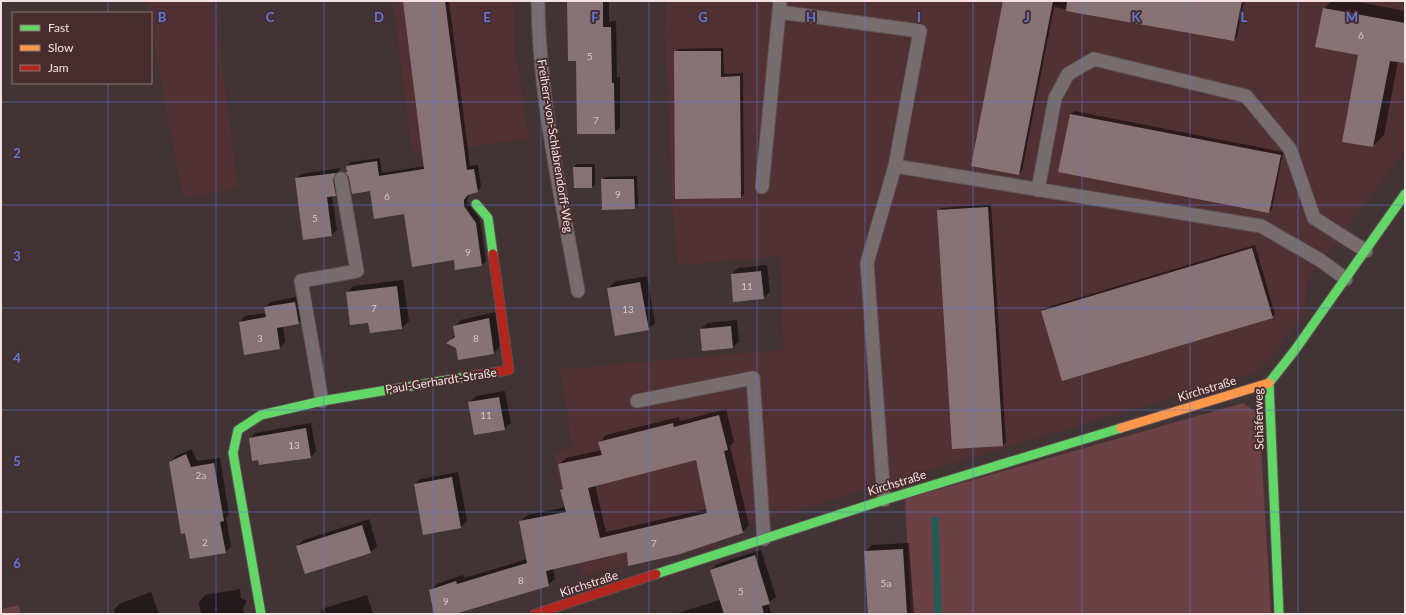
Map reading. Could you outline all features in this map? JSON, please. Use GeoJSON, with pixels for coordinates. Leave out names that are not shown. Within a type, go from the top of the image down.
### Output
{"type":"FeatureCollection","features":[{"type":"Feature","properties":{"kind":"street","name":"Schäferweg"},"geometry":{"type":"LineString","coordinates":[[1279,614],[1269,383],[1405,196]]}},
{"type":"Feature","properties":{"kind":"street","name":"Paul-Gerhardt-Straße"},"geometry":{"type":"LineString","coordinates":[[261,614],[233,452],[238,430],[261,414],[322,401],[509,370],[488,218],[476,204]]}},
{"type":"Feature","properties":{"kind":"street","name":"Kirchstraße"},"geometry":{"type":"LineString","coordinates":[[535,614],[884,500],[1269,383]]}},
{"type":"Feature","properties":{"kind":"lane","name":"Freiherr-von-Schlabrendorff-Weg"},"geometry":{"type":"LineString","coordinates":[[538,1],[539,40],[554,154],[578,291]]}},
{"type":"Feature","properties":{"kind":"lane"},"geometry":{"type":"LineString","coordinates":[[762,188],[779,7],[920,31],[895,166],[867,263],[884,500]]}},
{"type":"Feature","properties":{"kind":"lane"},"geometry":{"type":"LineString","coordinates":[[1038,190],[1055,98],[1068,74],[1094,59],[1246,96],[1290,149],[1314,218],[1366,251]]}},
{"type":"Feature","properties":{"kind":"lane"},"geometry":{"type":"LineString","coordinates":[[895,166],[1261,226],[1320,260],[1346,279]]}},
{"type":"Feature","properties":{"kind":"lane"},"geometry":{"type":"LineString","coordinates":[[322,401],[301,281],[357,271],[341,179]]}},
{"type":"Feature","properties":{"kind":"lane"},"geometry":{"type":"LineString","coordinates":[[638,401],[753,378],[764,539]]}},
{"type":"Feature","properties":{"kind":"shaded area"},"geometry":{"type":"Polygon","coordinates":[[[146,1],[214,1],[238,188],[183,198],[152,34],[152,12],[148,12],[146,1]]]}},
{"type":"Feature","properties":{"kind":"shaded area"},"geometry":{"type":"Polygon","coordinates":[[[393,1],[514,1],[514,42],[529,139],[412,154],[393,1]]]}},
{"type":"Feature","properties":{"kind":"shaded area"},"geometry":{"type":"Polygon","coordinates":[[[666,1],[1405,1],[1405,150],[1308,280],[1304,313],[1273,356],[1254,373],[721,533],[715,546],[581,576],[560,490],[554,452],[572,448],[560,369],[783,350],[780,257],[677,265],[672,197],[665,36],[666,1]]]}},
{"type":"Feature","properties":{"kind":"shaded area"},"geometry":{"type":"Polygon","coordinates":[[[1243,403],[1256,412],[1260,430],[1271,614],[911,614],[905,499],[1243,403]]]}},
{"type":"Feature","properties":{"kind":"shaded area"},"geometry":{"type":"Polygon","coordinates":[[[19,605],[21,614],[1,614],[1,609],[19,605]]]}},
{"type":"Feature","properties":{"kind":"building"},"geometry":{"type":"Polygon","coordinates":[[[403,1],[445,1],[467,170],[474,169],[478,192],[468,195],[464,200],[464,206],[476,223],[482,266],[455,270],[454,260],[412,267],[404,214],[374,219],[370,191],[352,194],[349,177],[345,172],[347,172],[346,166],[377,161],[379,176],[424,169],[403,1]]]}},
{"type":"Feature","properties":{"kind":"building"},"geometry":{"type":"Polygon","coordinates":[[[567,1],[603,1],[603,27],[611,27],[615,134],[577,134],[576,61],[568,61],[567,1]]]}},
{"type":"Feature","properties":{"kind":"building"},"geometry":{"type":"Polygon","coordinates":[[[1003,1],[1053,1],[1019,175],[971,166],[1003,1]]]}},
{"type":"Feature","properties":{"kind":"building"},"geometry":{"type":"Polygon","coordinates":[[[1067,1],[1242,1],[1234,41],[1066,11],[1067,1]]]}},
{"type":"Feature","properties":{"kind":"building"},"geometry":{"type":"Polygon","coordinates":[[[1323,8],[1405,23],[1405,63],[1390,61],[1373,147],[1342,142],[1358,55],[1315,47],[1323,8]]]}},
{"type":"Feature","properties":{"kind":"building"},"geometry":{"type":"Polygon","coordinates":[[[674,51],[721,51],[721,77],[740,76],[741,198],[675,199],[674,51]]]}},
{"type":"Feature","properties":{"kind":"building"},"geometry":{"type":"Polygon","coordinates":[[[1070,114],[1281,155],[1269,213],[1058,172],[1070,114]]]}},
{"type":"Feature","properties":{"kind":"building"},"geometry":{"type":"Polygon","coordinates":[[[573,167],[592,167],[592,188],[574,188],[573,167]]]}},
{"type":"Feature","properties":{"kind":"building"},"geometry":{"type":"Polygon","coordinates":[[[336,173],[333,180],[336,196],[327,197],[332,236],[303,240],[295,178],[336,173]]]}},
{"type":"Feature","properties":{"kind":"building"},"geometry":{"type":"Polygon","coordinates":[[[601,179],[634,179],[635,209],[602,210],[601,179]]]}},
{"type":"Feature","properties":{"kind":"building"},"geometry":{"type":"Polygon","coordinates":[[[988,207],[1003,446],[952,449],[937,210],[988,207]]]}},
{"type":"Feature","properties":{"kind":"building"},"geometry":{"type":"Polygon","coordinates":[[[1252,248],[1273,318],[1062,381],[1041,311],[1252,248]]]}},
{"type":"Feature","properties":{"kind":"building"},"geometry":{"type":"Polygon","coordinates":[[[761,271],[764,299],[733,302],[731,274],[761,271]]]}},
{"type":"Feature","properties":{"kind":"building"},"geometry":{"type":"Polygon","coordinates":[[[640,282],[649,330],[615,336],[607,288],[640,282]]]}},
{"type":"Feature","properties":{"kind":"building"},"geometry":{"type":"Polygon","coordinates":[[[397,286],[402,329],[370,333],[368,323],[350,325],[346,292],[397,286]]]}},
{"type":"Feature","properties":{"kind":"building"},"geometry":{"type":"Polygon","coordinates":[[[295,302],[299,324],[277,328],[280,349],[244,355],[239,322],[266,317],[264,307],[295,302]]]}},
{"type":"Feature","properties":{"kind":"building"},"geometry":{"type":"Polygon","coordinates":[[[489,318],[494,354],[458,360],[456,348],[446,343],[455,337],[453,326],[489,318]]]}},
{"type":"Feature","properties":{"kind":"building"},"geometry":{"type":"Polygon","coordinates":[[[731,326],[733,348],[702,351],[700,329],[731,326]]]}},
{"type":"Feature","properties":{"kind":"building"},"geometry":{"type":"Polygon","coordinates":[[[499,397],[505,430],[474,435],[468,402],[499,397]]]}},
{"type":"Feature","properties":{"kind":"building"},"geometry":{"type":"Polygon","coordinates":[[[719,415],[728,450],[724,451],[743,533],[677,555],[628,566],[627,552],[546,571],[549,586],[455,614],[434,614],[429,590],[456,581],[457,584],[527,563],[519,521],[566,512],[560,490],[563,489],[558,464],[602,455],[598,442],[673,423],[674,427],[719,415]],[[696,460],[588,488],[600,538],[707,513],[696,460]]]}},
{"type":"Feature","properties":{"kind":"building"},"geometry":{"type":"Polygon","coordinates":[[[306,428],[311,458],[259,465],[258,460],[252,461],[249,438],[306,428]]]}},
{"type":"Feature","properties":{"kind":"building"},"geometry":{"type":"Polygon","coordinates":[[[186,454],[191,467],[214,463],[224,521],[220,522],[226,553],[190,559],[185,533],[181,534],[169,462],[186,454]]]}},
{"type":"Feature","properties":{"kind":"building"},"geometry":{"type":"Polygon","coordinates":[[[452,477],[461,528],[423,535],[414,484],[452,477]]]}},
{"type":"Feature","properties":{"kind":"building"},"geometry":{"type":"Polygon","coordinates":[[[362,525],[371,553],[305,574],[296,546],[362,525]]]}},
{"type":"Feature","properties":{"kind":"building"},"geometry":{"type":"Polygon","coordinates":[[[903,549],[907,614],[868,614],[864,551],[903,549]]]}},
{"type":"Feature","properties":{"kind":"building"},"geometry":{"type":"Polygon","coordinates":[[[755,555],[770,604],[762,606],[764,614],[724,614],[710,570],[755,555]]]}},
{"type":"Feature","properties":{"kind":"waterway"},"geometry":{"type":"LineString","coordinates":[[935,520],[938,614]]}},
{"type":"Feature","properties":{"kind":"traffic: fast"},"geometry":{"type":"LineString","coordinates":[[1279,614],[1269,383],[1295,350],[1405,194]]}},
{"type":"Feature","properties":{"kind":"traffic: fast"},"geometry":{"type":"LineString","coordinates":[[476,204],[488,218],[493,254]]}},
{"type":"Feature","properties":{"kind":"traffic: fast"},"geometry":{"type":"LineString","coordinates":[[261,614],[233,453],[238,430],[261,415],[322,401],[471,376]]}},
{"type":"Feature","properties":{"kind":"traffic: fast"},"geometry":{"type":"LineString","coordinates":[[656,574],[884,500],[1121,428]]}},
{"type":"Feature","properties":{"kind":"traffic: slow"},"geometry":{"type":"LineString","coordinates":[[1121,428],[1269,383]]}},
{"type":"Feature","properties":{"kind":"traffic: jam"},"geometry":{"type":"LineString","coordinates":[[471,376],[509,370],[493,254]]}},
{"type":"Feature","properties":{"kind":"traffic: jam"},"geometry":{"type":"LineString","coordinates":[[535,614],[656,574]]}}]}
